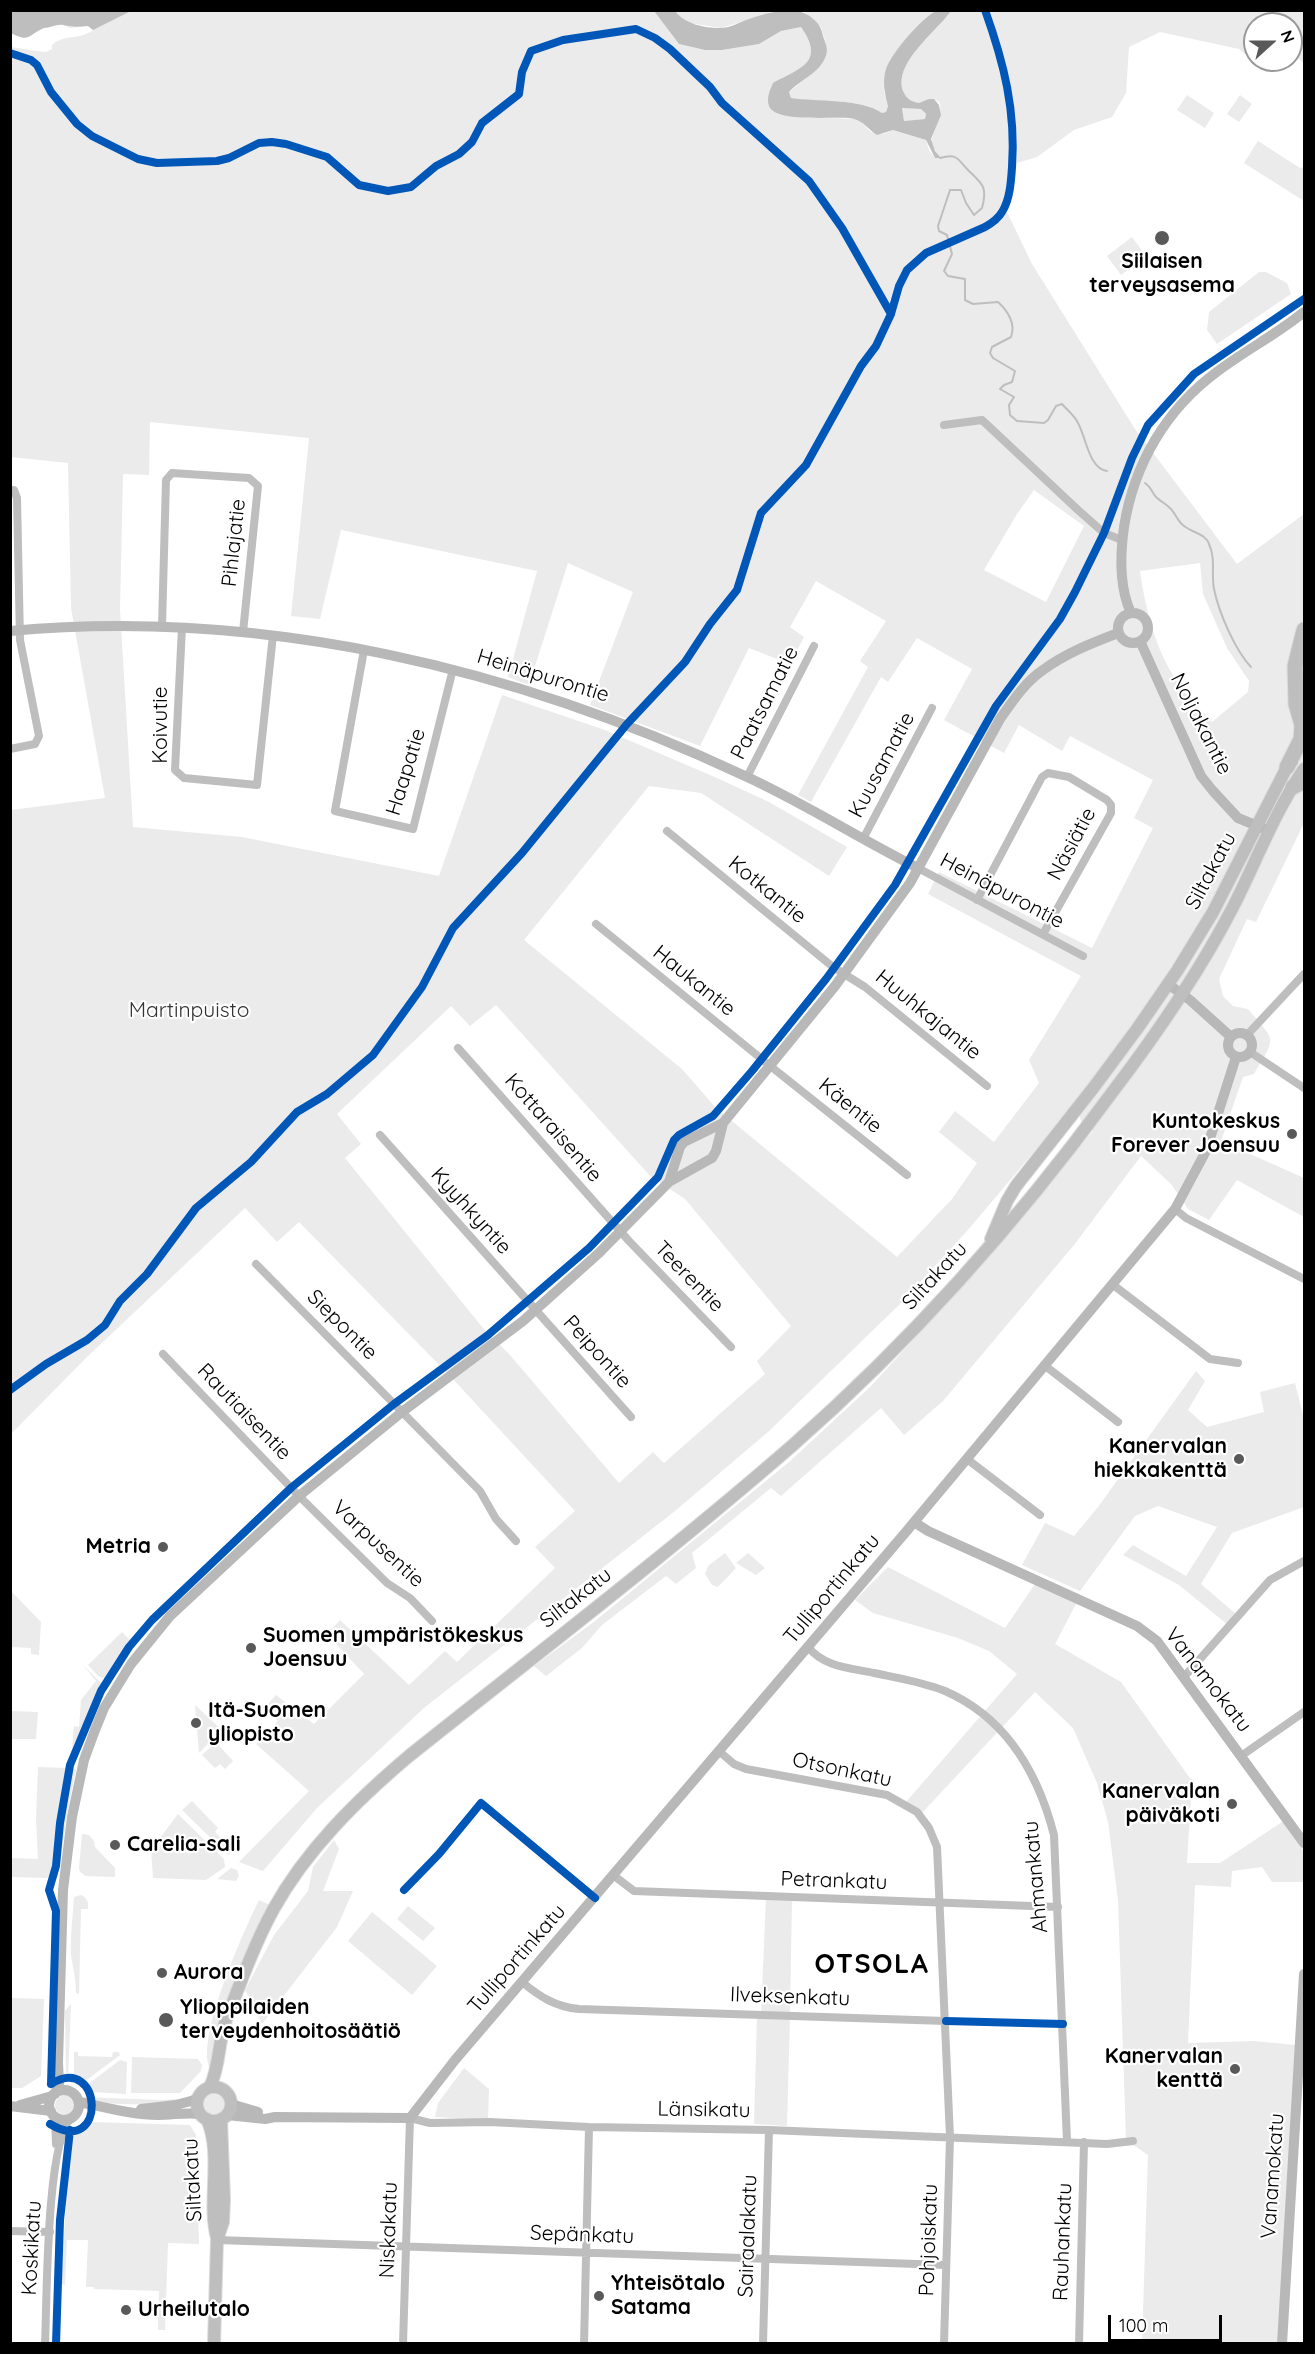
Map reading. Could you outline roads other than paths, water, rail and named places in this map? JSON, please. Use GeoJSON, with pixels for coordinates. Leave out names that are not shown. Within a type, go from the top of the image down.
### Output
{"type":"FeatureCollection","features":[{"type":"Feature","properties":{"kind":"highway"},"geometry":{"type":"LineString","coordinates":[[1287,767],[1301,739],[1302,725],[1296,704],[1295,666],[1305,630]]}},
{"type":"Feature","properties":{"kind":"highway"},"geometry":{"type":"LineString","coordinates":[[1297,694],[1305,715]]}},
{"type":"Feature","properties":{"kind":"main road","name":"Siltakatu"},"geometry":{"type":"LineString","coordinates":[[987,1249],[1003,1208],[1016,1186],[1094,1088],[1168,984],[1213,912],[1287,767],[1305,747]]}},
{"type":"Feature","properties":{"kind":"main road","name":"Siltakatu"},"geometry":{"type":"LineString","coordinates":[[210,2087],[216,2074],[226,2021],[241,1981],[273,1911],[329,1833],[378,1783],[693,1530],[795,1443],[907,1335],[987,1249],[1047,1178],[1104,1104],[1182,994],[1232,909],[1270,832],[1299,784],[1305,769]]}},
{"type":"Feature","properties":{"kind":"main road","name":"Siltakatu"},"geometry":{"type":"LineString","coordinates":[[225,2091],[224,2076],[232,2007]]}},
{"type":"Feature","properties":{"kind":"main road"},"geometry":{"type":"LineString","coordinates":[[210,2087],[225,2091],[228,2094],[226,2113],[204,2116],[198,2109],[198,2098],[205,2089],[210,2087]]}},
{"type":"Feature","properties":{"kind":"main road","name":"Siltakatu"},"geometry":{"type":"LineString","coordinates":[[217,2240],[223,2222],[226,2113]]}},
{"type":"Feature","properties":{"kind":"main road","name":"Siltakatu"},"geometry":{"type":"LineString","coordinates":[[204,2116],[212,2135],[213,2221],[217,2240],[214,2343]]}},
{"type":"Feature","properties":{"kind":"street"},"geometry":{"type":"LineString","coordinates":[[1131,613],[1125,600],[1122,579],[1122,540],[1126,512],[1145,455],[1170,417],[1218,370],[1305,312]]}},
{"type":"Feature","properties":{"kind":"street"},"geometry":{"type":"LineString","coordinates":[[944,425],[982,420],[1104,533],[1122,540]]}},
{"type":"Feature","properties":{"kind":"street","name":"Pihlajatie"},"geometry":{"type":"LineString","coordinates":[[162,626],[166,480],[172,473],[249,478],[258,486],[243,632]]}},
{"type":"Feature","properties":{"kind":"street"},"geometry":{"type":"LineString","coordinates":[[10,490],[14,490],[17,498],[15,630],[39,736],[35,744],[10,749]]}},
{"type":"Feature","properties":{"kind":"street"},"geometry":{"type":"LineString","coordinates":[[1131,613],[1141,615],[1147,623],[1147,634],[1140,641],[1130,643],[1118,633],[1119,621],[1131,613]]}},
{"type":"Feature","properties":{"kind":"street","name":"Heinäpurontie"},"geometry":{"type":"LineString","coordinates":[[15,630],[162,626],[273,635],[364,650],[453,669],[537,693],[617,720],[747,777],[1083,956]]}},
{"type":"Feature","properties":{"kind":"street","name":"Koivutie"},"geometry":{"type":"LineString","coordinates":[[182,627],[175,770],[184,778],[257,785],[273,635]]}},
{"type":"Feature","properties":{"kind":"street"},"geometry":{"type":"LineString","coordinates":[[53,2114],[50,2104],[59,2084],[59,1996],[65,1863],[79,1783],[95,1730],[131,1664],[170,1616],[298,1496],[402,1412],[536,1310],[621,1232],[669,1182],[712,1158],[723,1123],[844,974],[918,868],[1000,719],[1022,690],[1042,670],[1080,648],[1118,633]]}},
{"type":"Feature","properties":{"kind":"street","name":"Noljakantie"},"geometry":{"type":"LineString","coordinates":[[1140,641],[1202,776],[1238,818],[1270,832]]}},
{"type":"Feature","properties":{"kind":"street","name":"Paatsamatie"},"geometry":{"type":"LineString","coordinates":[[747,777],[814,646]]}},
{"type":"Feature","properties":{"kind":"street","name":"Haapatie"},"geometry":{"type":"LineString","coordinates":[[364,650],[335,812],[412,829],[453,669]]}},
{"type":"Feature","properties":{"kind":"street","name":"Kuusamatie"},"geometry":{"type":"LineString","coordinates":[[863,839],[932,708]]}},
{"type":"Feature","properties":{"kind":"street","name":"Näsiätie"},"geometry":{"type":"LineString","coordinates":[[977,900],[1042,777],[1048,773],[1069,777],[1107,800],[1111,805],[1111,813],[1043,934]]}},
{"type":"Feature","properties":{"kind":"street","name":"Kotkantie"},"geometry":{"type":"LineString","coordinates":[[667,831],[844,974]]}},
{"type":"Feature","properties":{"kind":"street","name":"Haukantie"},"geometry":{"type":"LineString","coordinates":[[596,924],[769,1065]]}},
{"type":"Feature","properties":{"kind":"street","name":"Huuhkajantie"},"geometry":{"type":"LineString","coordinates":[[844,974],[865,987],[987,1086]]}},
{"type":"Feature","properties":{"kind":"street"},"geometry":{"type":"LineString","coordinates":[[1247,1035],[1305,974]]}},
{"type":"Feature","properties":{"kind":"street"},"geometry":{"type":"LineString","coordinates":[[1168,984],[1231,1037]]}},
{"type":"Feature","properties":{"kind":"street"},"geometry":{"type":"LineString","coordinates":[[1238,1033],[1247,1035],[1252,1041],[1250,1052],[1244,1057],[1236,1057],[1229,1050],[1231,1037],[1238,1033]]}},
{"type":"Feature","properties":{"kind":"street","name":"Kottaraisentie"},"geometry":{"type":"LineString","coordinates":[[458,1048],[621,1232]]}},
{"type":"Feature","properties":{"kind":"street"},"geometry":{"type":"LineString","coordinates":[[1250,1052],[1305,1088]]}},
{"type":"Feature","properties":{"kind":"street","name":"Tulliportinkatu"},"geometry":{"type":"LineString","coordinates":[[410,2118],[455,2060],[720,1752],[1175,1209],[1206,1151],[1236,1057]]}},
{"type":"Feature","properties":{"kind":"street","name":"Käentie"},"geometry":{"type":"LineString","coordinates":[[769,1065],[907,1175]]}},
{"type":"Feature","properties":{"kind":"street"},"geometry":{"type":"LineString","coordinates":[[669,1182],[680,1147],[684,1142],[723,1123]]}},
{"type":"Feature","properties":{"kind":"street","name":"Kyyhkyntie"},"geometry":{"type":"LineString","coordinates":[[380,1135],[536,1310]]}},
{"type":"Feature","properties":{"kind":"street"},"geometry":{"type":"LineString","coordinates":[[1175,1209],[1186,1218],[1305,1279]]}},
{"type":"Feature","properties":{"kind":"street","name":"Teerentie"},"geometry":{"type":"LineString","coordinates":[[621,1232],[731,1347]]}},
{"type":"Feature","properties":{"kind":"street","name":"Siepontie"},"geometry":{"type":"LineString","coordinates":[[256,1264],[480,1491],[496,1519],[516,1541]]}},
{"type":"Feature","properties":{"kind":"street"},"geometry":{"type":"LineString","coordinates":[[1112,1284],[1210,1359],[1238,1363]]}},
{"type":"Feature","properties":{"kind":"street","name":"Peipontie"},"geometry":{"type":"LineString","coordinates":[[536,1310],[631,1417]]}},
{"type":"Feature","properties":{"kind":"street","name":"Rautiaisentie"},"geometry":{"type":"LineString","coordinates":[[163,1354],[298,1496]]}},
{"type":"Feature","properties":{"kind":"street"},"geometry":{"type":"LineString","coordinates":[[1044,1365],[1118,1422]]}},
{"type":"Feature","properties":{"kind":"street"},"geometry":{"type":"LineString","coordinates":[[967,1459],[1040,1515]]}},
{"type":"Feature","properties":{"kind":"street","name":"Varpusentie"},"geometry":{"type":"LineString","coordinates":[[298,1496],[387,1583],[410,1598],[432,1621]]}},
{"type":"Feature","properties":{"kind":"street","name":"Vanamokatu"},"geometry":{"type":"LineString","coordinates":[[914,1522],[928,1531],[1137,1626],[1157,1641],[1305,1843]]}},
{"type":"Feature","properties":{"kind":"street"},"geometry":{"type":"LineString","coordinates":[[1184,1677],[1270,1580],[1305,1561]]}},
{"type":"Feature","properties":{"kind":"street","name":"Ahmankatu"},"geometry":{"type":"LineString","coordinates":[[808,1647],[824,1662],[926,1684],[968,1703],[1003,1732],[1032,1771],[1046,1804],[1054,1835],[1067,2141]]}},
{"type":"Feature","properties":{"kind":"street"},"geometry":{"type":"LineString","coordinates":[[1241,1756],[1305,1712]]}},
{"type":"Feature","properties":{"kind":"street","name":"Otsonkatu"},"geometry":{"type":"LineString","coordinates":[[720,1752],[734,1764],[746,1769],[869,1791],[902,1802],[916,1812],[929,1828],[937,1847],[950,2137]]}},
{"type":"Feature","properties":{"kind":"street"},"geometry":{"type":"LineString","coordinates":[[481,1803],[595,1898]]}},
{"type":"Feature","properties":{"kind":"street","name":"Petrankatu"},"geometry":{"type":"LineString","coordinates":[[613,1875],[634,1891],[1058,1906]]}},
{"type":"Feature","properties":{"kind":"street","name":"Vanamokatu"},"geometry":{"type":"LineString","coordinates":[[1282,2343],[1301,2076],[1305,1974]]}},
{"type":"Feature","properties":{"kind":"street","name":"Ilveksenkatu"},"geometry":{"type":"LineString","coordinates":[[522,1982],[551,2002],[563,2007],[579,2009],[946,2021]]}},
{"type":"Feature","properties":{"kind":"street"},"geometry":{"type":"LineString","coordinates":[[59,2045],[66,2086],[76,2096],[75,2111]]}},
{"type":"Feature","properties":{"kind":"street"},"geometry":{"type":"LineString","coordinates":[[14,2106],[62,2091],[70,2092]]}},
{"type":"Feature","properties":{"kind":"street"},"geometry":{"type":"LineString","coordinates":[[126,2110],[176,2105],[198,2098]]}},
{"type":"Feature","properties":{"kind":"street"},"geometry":{"type":"LineString","coordinates":[[14,2106],[53,2114],[63,2120],[75,2111],[113,2109],[159,2115],[186,2112],[204,2116]]}},
{"type":"Feature","properties":{"kind":"street","name":"Koskikatu"},"geometry":{"type":"LineString","coordinates":[[56,2154],[65,2124],[75,2111]]}},
{"type":"Feature","properties":{"kind":"street","name":"Länsikatu"},"geometry":{"type":"LineString","coordinates":[[226,2113],[275,2117],[410,2118],[430,2123],[490,2122],[589,2127],[769,2130],[1111,2144],[1133,2141]]}},
{"type":"Feature","properties":{"kind":"street","name":"Koskikatu"},"geometry":{"type":"LineString","coordinates":[[45,2343],[56,2154],[53,2114]]}},
{"type":"Feature","properties":{"kind":"street","name":"Niskakatu"},"geometry":{"type":"LineString","coordinates":[[403,2343],[410,2118]]}},
{"type":"Feature","properties":{"kind":"street"},"geometry":{"type":"LineString","coordinates":[[584,2343],[589,2127]]}},
{"type":"Feature","properties":{"kind":"street","name":"Sairaalakatu"},"geometry":{"type":"LineString","coordinates":[[763,2343],[769,2130]]}},
{"type":"Feature","properties":{"kind":"street","name":"Pohjoiskatu"},"geometry":{"type":"LineString","coordinates":[[944,2343],[950,2137]]}},
{"type":"Feature","properties":{"kind":"street","name":"Rauhankatu"},"geometry":{"type":"LineString","coordinates":[[1078,2343],[1084,2142]]}},
{"type":"Feature","properties":{"kind":"street"},"geometry":{"type":"LineString","coordinates":[[10,2231],[50,2232]]}},
{"type":"Feature","properties":{"kind":"street","name":"Sepänkatu"},"geometry":{"type":"LineString","coordinates":[[217,2240],[946,2265]]}},
{"type":"Feature","properties":{"kind":"waterway"},"geometry":{"type":"LineString","coordinates":[[940,158],[950,156],[957,158],[983,186],[982,208],[974,215],[961,190],[950,190],[938,226],[939,231],[947,235],[952,254],[944,271],[948,276],[965,279],[965,300],[973,304],[998,302],[1010,318],[1011,337],[992,347],[990,353],[993,358],[1015,371],[1012,382],[1000,389],[1014,397],[1009,405],[1010,415],[1017,421],[1044,423],[1056,406],[1062,404],[1077,420],[1096,465],[1107,471]]}},
{"type":"Feature","properties":{"kind":"waterway"},"geometry":{"type":"LineString","coordinates":[[1145,483],[1156,497],[1170,508],[1182,524],[1207,541],[1212,555],[1216,599],[1228,631],[1251,667]]}},
{"type":"Feature","properties":{"kind":"place","name":"Siilaisen terveysasema"},"geometry":{"type":"Point","coordinates":[1162,238]}},
{"type":"Feature","properties":{"kind":"place","name":"Kuntokeskus Forever Joensuu"},"geometry":{"type":"Point","coordinates":[1292,1134]}},
{"type":"Feature","properties":{"kind":"place","name":"Kanervalan hiekkakenttä"},"geometry":{"type":"Point","coordinates":[1239,1459]}},
{"type":"Feature","properties":{"kind":"place","name":"Metria"},"geometry":{"type":"Point","coordinates":[163,1547]}},
{"type":"Feature","properties":{"kind":"place","name":"Suomen ympäristökeskus Joensuu"},"geometry":{"type":"Point","coordinates":[251,1648]}},
{"type":"Feature","properties":{"kind":"place","name":"Itä-Suomen yliopisto"},"geometry":{"type":"Point","coordinates":[196,1723]}},
{"type":"Feature","properties":{"kind":"place","name":"Kanervalan päiväkoti"},"geometry":{"type":"Point","coordinates":[1232,1804]}},
{"type":"Feature","properties":{"kind":"place","name":"Carelia-sali"},"geometry":{"type":"Point","coordinates":[115,1845]}},
{"type":"Feature","properties":{"kind":"place","name":"Aurora"},"geometry":{"type":"Point","coordinates":[162,1973]}},
{"type":"Feature","properties":{"kind":"place","name":"Ylioppilaiden terveydenhoitosäätiö"},"geometry":{"type":"Point","coordinates":[166,2020]}},
{"type":"Feature","properties":{"kind":"place","name":"Kanervalan kenttä"},"geometry":{"type":"Point","coordinates":[1235,2069]}},
{"type":"Feature","properties":{"kind":"place","name":"Yhteisötalo Satama"},"geometry":{"type":"Point","coordinates":[599,2296]}},
{"type":"Feature","properties":{"kind":"place","name":"Urheilutalo"},"geometry":{"type":"Point","coordinates":[126,2310]}},
{"type":"Feature","properties":{"kind":"district","name":"OTSOLA"},"geometry":{"type":"Point","coordinates":[872,1965]}},
{"type":"Feature","properties":{"kind":"park label","name":"Martinpuisto"},"geometry":{"type":"Point","coordinates":[189,1011]}}]}
